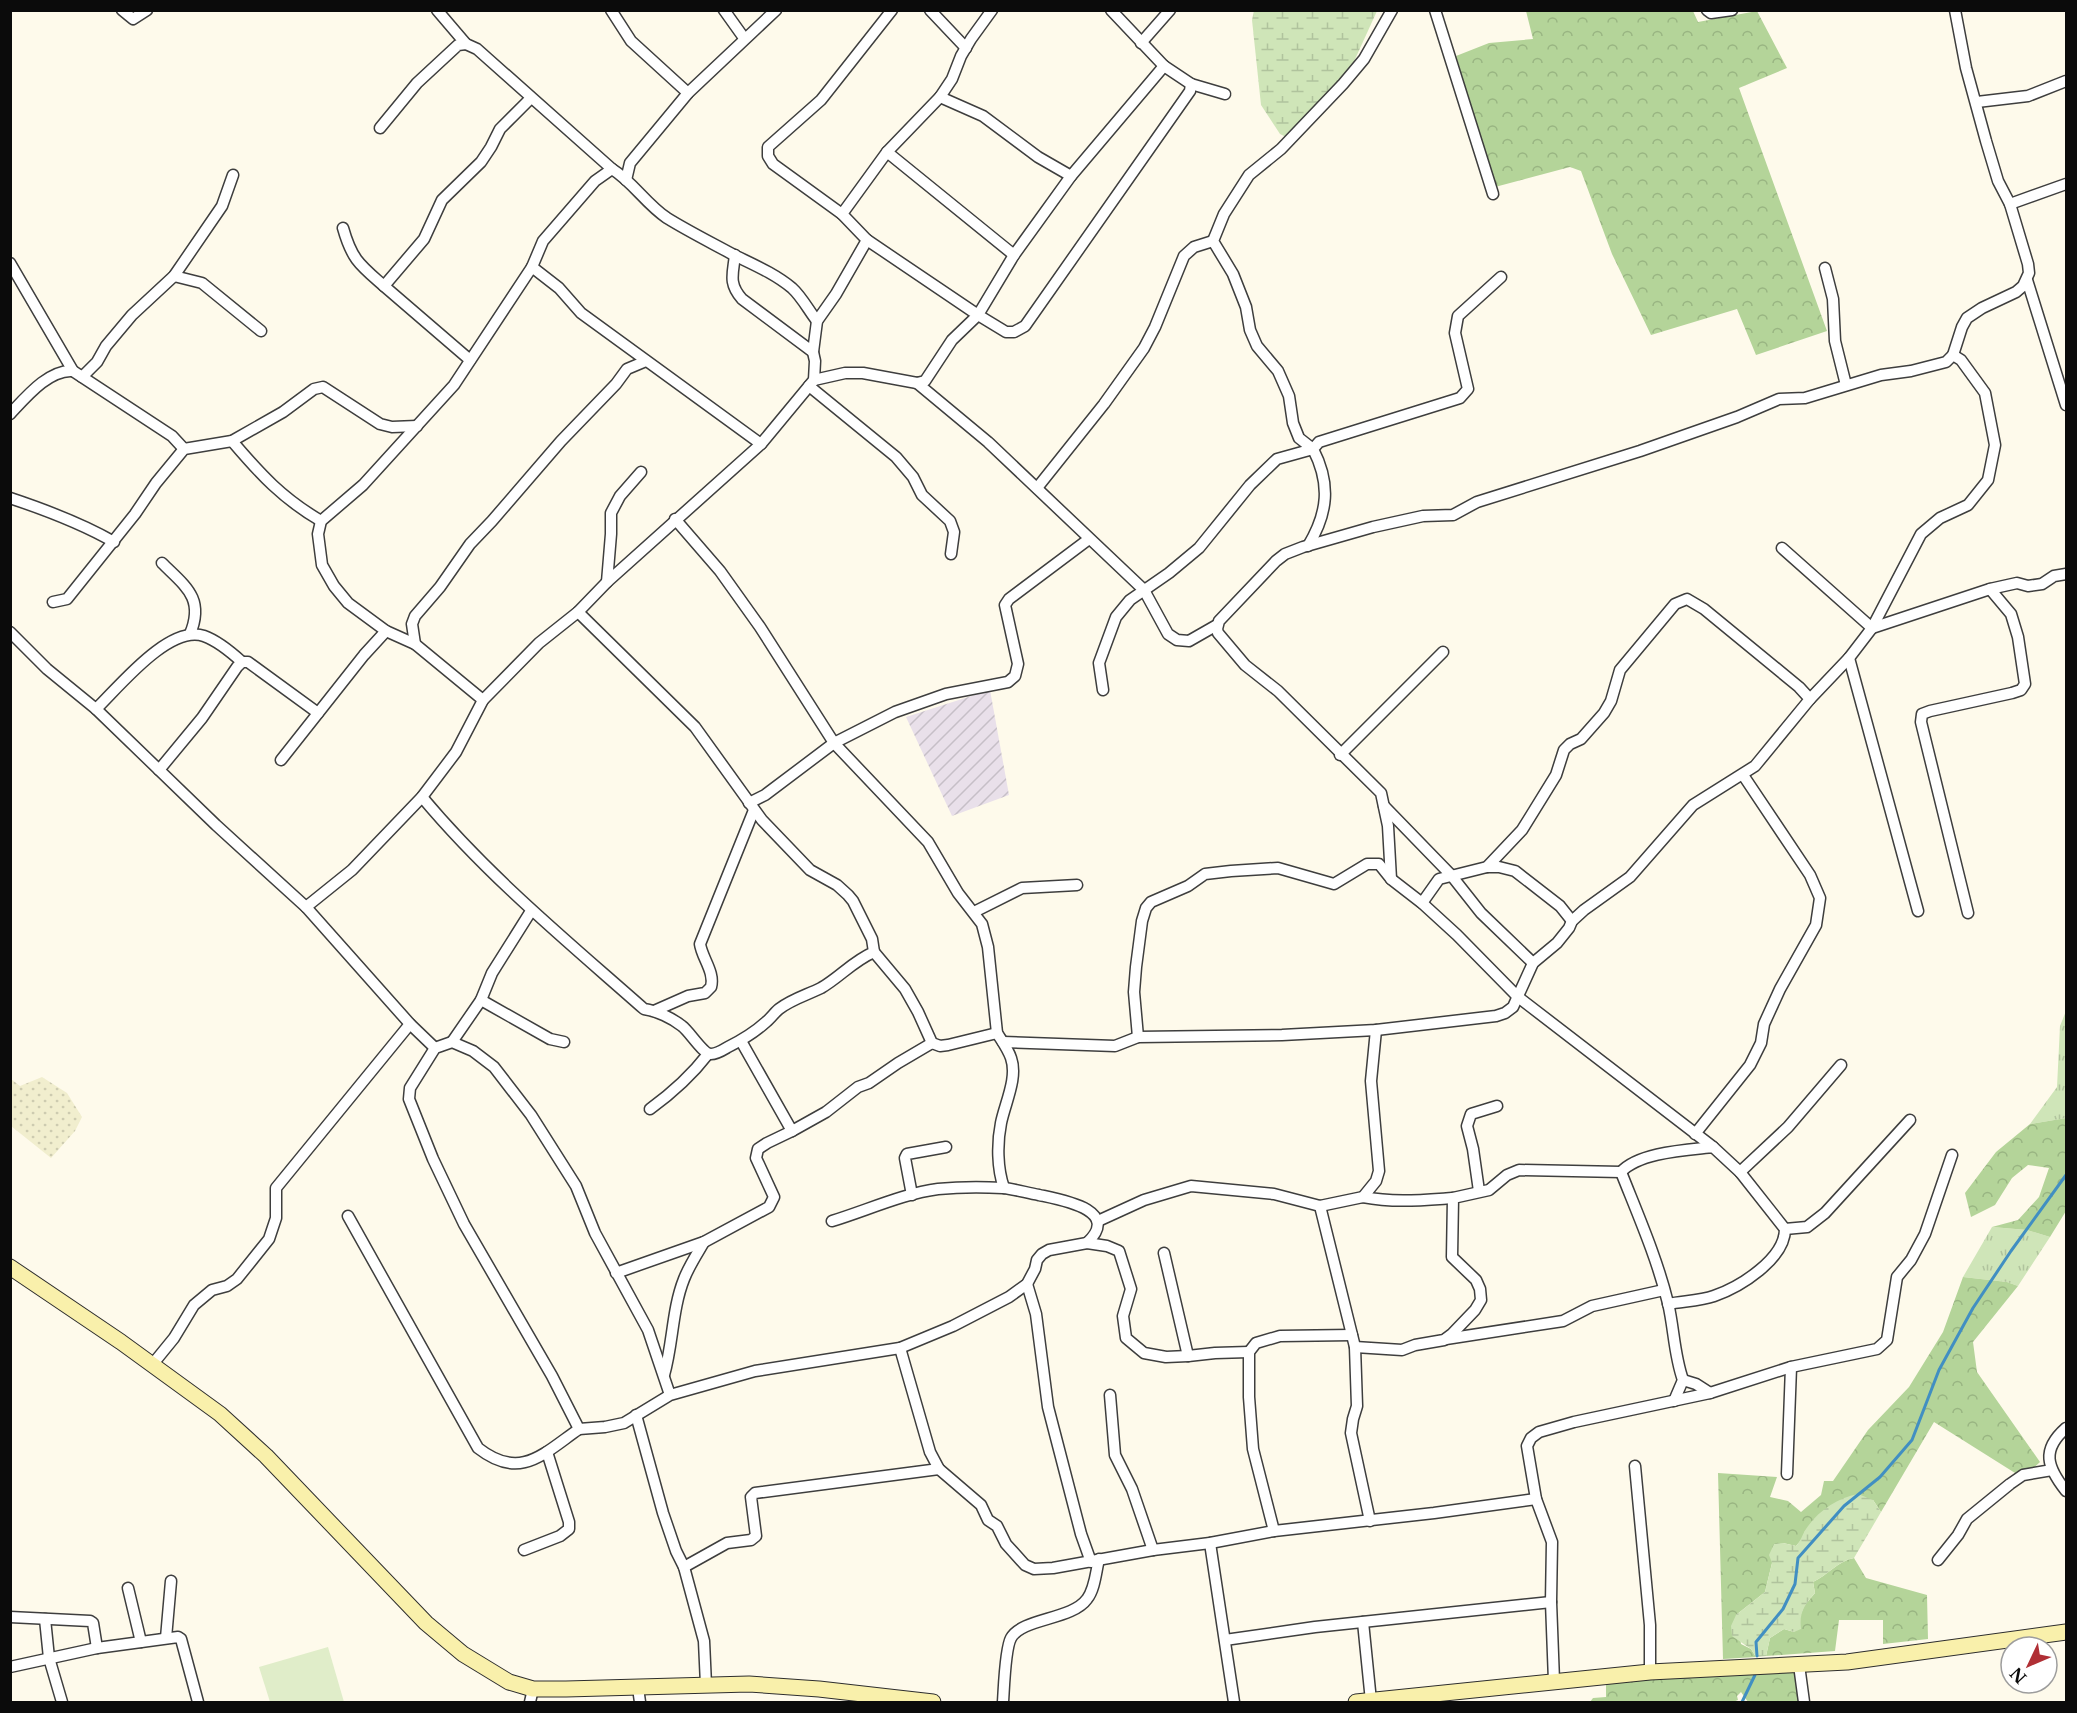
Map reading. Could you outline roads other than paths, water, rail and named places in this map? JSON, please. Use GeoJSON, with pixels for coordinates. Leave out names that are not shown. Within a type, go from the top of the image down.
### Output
{"type":"FeatureCollection","features":[{"type":"Feature","properties":{"kind":"street"},"geometry":{"type":"LineString","coordinates":[[122,10],[133,19],[147,10]]}},
{"type":"Feature","properties":{"kind":"street"},"geometry":{"type":"LineString","coordinates":[[437,10],[466,44],[477,49],[665,217],[749,261],[793,289],[818,321]]}},
{"type":"Feature","properties":{"kind":"street"},"geometry":{"type":"LineString","coordinates":[[611,10],[631,40],[688,93]]}},
{"type":"Feature","properties":{"kind":"street"},"geometry":{"type":"LineString","coordinates":[[724,10],[744,39]]}},
{"type":"Feature","properties":{"kind":"street"},"geometry":{"type":"LineString","coordinates":[[626,180],[630,163],[688,93],[776,10]]}},
{"type":"Feature","properties":{"kind":"street"},"geometry":{"type":"LineString","coordinates":[[892,10],[821,100],[768,147],[768,156],[773,164],[842,214],[867,240],[1006,332],[1014,332],[1025,326],[1190,91],[1191,84]]}},
{"type":"Feature","properties":{"kind":"street"},"geometry":{"type":"LineString","coordinates":[[930,10],[966,48]]}},
{"type":"Feature","properties":{"kind":"street"},"geometry":{"type":"LineString","coordinates":[[842,214],[887,152],[940,97],[952,79],[966,48],[992,10]]}},
{"type":"Feature","properties":{"kind":"street"},"geometry":{"type":"LineString","coordinates":[[1111,10],[1164,66],[1191,84],[1225,94]]}},
{"type":"Feature","properties":{"kind":"street"},"geometry":{"type":"LineString","coordinates":[[1141,42],[1170,10]]}},
{"type":"Feature","properties":{"kind":"street"},"geometry":{"type":"LineString","coordinates":[[1038,488],[1104,404],[1143,348],[1155,327],[1184,256],[1194,247],[1213,240],[1224,214],[1249,175],[1281,149],[1343,84],[1364,59],[1392,10]]}},
{"type":"Feature","properties":{"kind":"street"},"geometry":{"type":"LineString","coordinates":[[1435,10],[1493,194]]}},
{"type":"Feature","properties":{"kind":"street"},"geometry":{"type":"LineString","coordinates":[[1707,10],[1711,13],[1732,10]]}},
{"type":"Feature","properties":{"kind":"street"},"geometry":{"type":"LineString","coordinates":[[916,383],[988,442],[1144,590],[1168,634],[1177,640],[1189,641],[1217,625],[1240,597],[1285,554],[1373,527],[1423,516],[1453,515],[1478,502],[1640,451],[1743,415],[1779,399],[1805,398],[1881,375],[1946,363],[1953,355],[1967,318],[1982,308],[2016,292],[2027,280],[2029,273],[2010,204],[1998,181],[1966,68],[1957,12]]}},
{"type":"Feature","properties":{"kind":"street"},"geometry":{"type":"LineString","coordinates":[[380,128],[417,83],[458,45],[466,44]]}},
{"type":"Feature","properties":{"kind":"street"},"geometry":{"type":"LineString","coordinates":[[812,383],[845,374],[863,373],[916,383],[925,381],[952,340],[978,315],[1014,255],[1071,176],[1164,66]]}},
{"type":"Feature","properties":{"kind":"street"},"geometry":{"type":"LineString","coordinates":[[1977,102],[2028,96],[2067,81]]}},
{"type":"Feature","properties":{"kind":"street"},"geometry":{"type":"LineString","coordinates":[[940,97],[983,117],[1038,158],[1071,176]]}},
{"type":"Feature","properties":{"kind":"street"},"geometry":{"type":"LineString","coordinates":[[384,286],[424,238],[442,200],[481,162],[500,129],[531,98]]}},
{"type":"Feature","properties":{"kind":"street"},"geometry":{"type":"LineString","coordinates":[[887,152],[1014,255]]}},
{"type":"Feature","properties":{"kind":"street"},"geometry":{"type":"LineString","coordinates":[[483,700],[416,644],[386,631],[348,603],[326,575],[322,565],[318,534],[321,521],[363,485],[453,385],[532,267],[543,241],[596,181],[612,169]]}},
{"type":"Feature","properties":{"kind":"street"},"geometry":{"type":"LineString","coordinates":[[78,374],[98,362],[106,346],[132,315],[174,276],[222,206],[234,175]]}},
{"type":"Feature","properties":{"kind":"street"},"geometry":{"type":"LineString","coordinates":[[2010,204],[2067,184]]}},
{"type":"Feature","properties":{"kind":"street"},"geometry":{"type":"LineString","coordinates":[[343,228],[349,250],[361,266],[470,360]]}},
{"type":"Feature","properties":{"kind":"street"},"geometry":{"type":"LineString","coordinates":[[306,908],[352,870],[422,797],[456,752],[483,700],[539,643],[578,612],[675,519],[761,444],[812,383],[815,361],[813,352],[818,321],[867,240]]}},
{"type":"Feature","properties":{"kind":"street"},"geometry":{"type":"LineString","coordinates":[[1213,240],[1233,274],[1246,307],[1250,330],[1257,346],[1278,371],[1289,396],[1293,423],[1299,438],[1313,449],[1322,470],[1326,501],[1318,529],[1308,546]]}},
{"type":"Feature","properties":{"kind":"street"},"geometry":{"type":"LineString","coordinates":[[735,255],[732,281],[735,290],[742,298],[813,352]]}},
{"type":"Feature","properties":{"kind":"street"},"geometry":{"type":"LineString","coordinates":[[10,263],[78,374]]}},
{"type":"Feature","properties":{"kind":"street"},"geometry":{"type":"LineString","coordinates":[[532,267],[559,288],[582,313],[761,444]]}},
{"type":"Feature","properties":{"kind":"street"},"geometry":{"type":"LineString","coordinates":[[1825,268],[1833,299],[1835,341],[1846,385]]}},
{"type":"Feature","properties":{"kind":"street"},"geometry":{"type":"LineString","coordinates":[[174,276],[202,283],[261,332]]}},
{"type":"Feature","properties":{"kind":"street"},"geometry":{"type":"LineString","coordinates":[[1103,690],[1099,663],[1116,617],[1130,600],[1199,549],[1250,485],[1277,459],[1313,449],[1319,442],[1460,398],[1468,389],[1455,333],[1458,316],[1501,276]]}},
{"type":"Feature","properties":{"kind":"street"},"geometry":{"type":"LineString","coordinates":[[2027,280],[2067,405]]}},
{"type":"Feature","properties":{"kind":"street"},"geometry":{"type":"LineString","coordinates":[[625,346],[627,369]]}},
{"type":"Feature","properties":{"kind":"street"},"geometry":{"type":"LineString","coordinates":[[578,612],[694,727],[751,807],[810,870],[837,885],[853,901],[872,939],[874,952],[905,989],[932,1043],[940,1046],[1000,1037],[1115,1046],[1138,1037],[1282,1035],[1376,1030],[1496,1016],[1513,1007],[1533,963],[1557,943],[1572,921],[1630,877],[1693,805],[1755,766],[1810,699],[1849,658],[1872,628],[1921,534],[1940,518],[1968,506],[1988,480],[1995,446],[1984,393],[1961,360],[1953,355]]}},
{"type":"Feature","properties":{"kind":"street"},"geometry":{"type":"LineString","coordinates":[[416,644],[412,624],[415,616],[440,587],[470,544],[561,441],[616,384],[627,369],[646,361]]}},
{"type":"Feature","properties":{"kind":"street"},"geometry":{"type":"LineString","coordinates":[[10,414],[30,392],[52,375],[67,370],[78,374],[172,436],[184,449]]}},
{"type":"Feature","properties":{"kind":"street"},"geometry":{"type":"LineString","coordinates":[[812,383],[896,457],[908,470],[922,495],[950,521],[954,532],[951,554]]}},
{"type":"Feature","properties":{"kind":"street"},"geometry":{"type":"LineString","coordinates":[[53,602],[67,599],[114,542],[156,483],[184,449],[232,441],[283,412],[314,389],[323,387],[381,424],[392,427],[417,426]]}},
{"type":"Feature","properties":{"kind":"street"},"geometry":{"type":"LineString","coordinates":[[232,441],[282,496],[321,521]]}},
{"type":"Feature","properties":{"kind":"street"},"geometry":{"type":"LineString","coordinates":[[607,582],[611,513],[621,496],[641,472]]}},
{"type":"Feature","properties":{"kind":"street"},"geometry":{"type":"LineString","coordinates":[[10,498],[91,529],[114,542]]}},
{"type":"Feature","properties":{"kind":"street"},"geometry":{"type":"LineString","coordinates":[[675,519],[720,571],[760,627],[834,743],[928,842],[958,892],[982,924],[988,947],[1000,1037],[1012,1063],[1011,1082],[1000,1125],[999,1173],[1004,1188]]}},
{"type":"Feature","properties":{"kind":"street"},"geometry":{"type":"LineString","coordinates":[[654,1011],[688,996],[705,993],[711,987],[711,975],[701,953],[700,944],[751,807],[834,743],[895,712],[946,694],[1008,682],[1015,676],[1018,664],[1005,605],[1009,599],[1089,539]]}},
{"type":"Feature","properties":{"kind":"street"},"geometry":{"type":"LineString","coordinates":[[1782,548],[1872,628]]}},
{"type":"Feature","properties":{"kind":"street"},"geometry":{"type":"LineString","coordinates":[[162,563],[192,594],[195,602],[195,615],[190,634]]}},
{"type":"Feature","properties":{"kind":"street"},"geometry":{"type":"LineString","coordinates":[[1872,628],[1990,589],[2017,583],[2028,586],[2042,584],[2054,576],[2067,574]]}},
{"type":"Feature","properties":{"kind":"street"},"geometry":{"type":"LineString","coordinates":[[1968,913],[1921,722],[1922,714],[1930,711],[2012,693],[2020,690],[2025,684],[2018,637],[2011,614],[1990,589]]}},
{"type":"Feature","properties":{"kind":"street"},"geometry":{"type":"LineString","coordinates":[[1487,867],[1522,830],[1556,775],[1564,750],[1581,739],[1604,713],[1611,701],[1620,670],[1675,604],[1687,599],[1704,609],[1799,687],[1810,699]]}},
{"type":"Feature","properties":{"kind":"street"},"geometry":{"type":"LineString","coordinates":[[1217,625],[1218,633],[1245,665],[1285,698],[1340,755],[1381,793],[1388,826],[1391,879]]}},
{"type":"Feature","properties":{"kind":"street"},"geometry":{"type":"LineString","coordinates":[[281,760],[364,655],[386,631]]}},
{"type":"Feature","properties":{"kind":"street"},"geometry":{"type":"LineString","coordinates":[[10,632],[47,669],[96,710],[306,908],[410,1024],[435,1048]]}},
{"type":"Feature","properties":{"kind":"street"},"geometry":{"type":"LineString","coordinates":[[96,710],[160,647],[190,634],[202,635],[219,643],[242,662],[248,662],[318,713]]}},
{"type":"Feature","properties":{"kind":"street"},"geometry":{"type":"LineString","coordinates":[[1340,755],[1443,652]]}},
{"type":"Feature","properties":{"kind":"street"},"geometry":{"type":"LineString","coordinates":[[1849,658],[1918,911]]}},
{"type":"Feature","properties":{"kind":"street"},"geometry":{"type":"LineString","coordinates":[[159,770],[202,718],[242,662]]}},
{"type":"Feature","properties":{"kind":"street"},"geometry":{"type":"LineString","coordinates":[[1695,1134],[1750,1065],[1761,1043],[1764,1024],[1780,989],[1816,924],[1820,898],[1810,875],[1743,775]]}},
{"type":"Feature","properties":{"kind":"street"},"geometry":{"type":"LineString","coordinates":[[422,797],[492,875],[531,911],[644,1009],[654,1011],[680,1024],[708,1054],[715,1054],[741,1041],[779,1009],[836,979],[859,958],[874,952]]}},
{"type":"Feature","properties":{"kind":"street"},"geometry":{"type":"LineString","coordinates":[[1383,806],[1451,875],[1481,913],[1533,963]]}},
{"type":"Feature","properties":{"kind":"street"},"geometry":{"type":"LineString","coordinates":[[1138,1037],[1134,992],[1136,967],[1142,921],[1146,908],[1151,902],[1188,886],[1205,874],[1278,868],[1334,884],[1367,864],[1379,864],[1391,879],[1457,935],[1518,997],[1713,1148],[1740,1172],[1785,1229],[1785,1239],[1776,1254],[1740,1284],[1713,1297],[1668,1304]]}},
{"type":"Feature","properties":{"kind":"street"},"geometry":{"type":"LineString","coordinates":[[1422,903],[1439,879],[1487,867],[1499,867],[1515,871],[1560,906],[1572,921]]}},
{"type":"Feature","properties":{"kind":"street"},"geometry":{"type":"LineString","coordinates":[[974,912],[1022,888],[1077,885]]}},
{"type":"Feature","properties":{"kind":"street"},"geometry":{"type":"LineString","coordinates":[[531,911],[492,973],[481,1000],[452,1042],[435,1048],[410,1088],[409,1099],[433,1160],[464,1224],[552,1376],[579,1429]]}},
{"type":"Feature","properties":{"kind":"street"},"geometry":{"type":"LineString","coordinates":[[481,1000],[550,1039],[564,1042]]}},
{"type":"Feature","properties":{"kind":"street"},"geometry":{"type":"LineString","coordinates":[[152,1365],[174,1338],[194,1305],[212,1290],[227,1286],[237,1279],[269,1239],[276,1218],[276,1188],[410,1024]]}},
{"type":"Feature","properties":{"kind":"street"},"geometry":{"type":"LineString","coordinates":[[1363,1197],[1376,1181],[1379,1171],[1371,1081],[1376,1030]]}},
{"type":"Feature","properties":{"kind":"street"},"geometry":{"type":"LineString","coordinates":[[741,1041],[792,1131]]}},
{"type":"Feature","properties":{"kind":"street"},"geometry":{"type":"LineString","coordinates":[[452,1042],[473,1051],[494,1067],[531,1115],[576,1186],[595,1233],[648,1330],[670,1395]]}},
{"type":"Feature","properties":{"kind":"street"},"geometry":{"type":"LineString","coordinates":[[616,1273],[704,1242],[769,1207],[774,1197],[756,1158],[758,1149],[826,1112],[858,1087],[869,1083],[932,1043]]}},
{"type":"Feature","properties":{"kind":"street"},"geometry":{"type":"LineString","coordinates":[[650,1109],[671,1094],[695,1071],[708,1054]]}},
{"type":"Feature","properties":{"kind":"street"},"geometry":{"type":"LineString","coordinates":[[1740,1172],[1788,1127],[1841,1065]]}},
{"type":"Feature","properties":{"kind":"street"},"geometry":{"type":"LineString","coordinates":[[1479,1191],[1467,1126],[1468,1118],[1471,1114],[1497,1106]]}},
{"type":"Feature","properties":{"kind":"street"},"geometry":{"type":"LineString","coordinates":[[1785,1229],[1807,1227],[1825,1213],[1910,1120]]}},
{"type":"Feature","properties":{"kind":"street"},"geometry":{"type":"LineString","coordinates":[[912,1196],[905,1158],[908,1154],[946,1147]]}},
{"type":"Feature","properties":{"kind":"street"},"geometry":{"type":"LineString","coordinates":[[1098,1221],[1144,1200],[1191,1186],[1274,1194],[1320,1206],[1363,1197],[1406,1202],[1453,1198],[1489,1190],[1507,1175],[1519,1170],[1621,1172],[1628,1165],[1655,1156],[1713,1148]]}},
{"type":"Feature","properties":{"kind":"street"},"geometry":{"type":"LineString","coordinates":[[1554,1681],[1551,1602],[1552,1542],[1536,1499],[1527,1446],[1531,1438],[1539,1432],[1574,1422],[1710,1393],[1791,1367],[1877,1349],[1887,1340],[1897,1277],[1911,1260],[1925,1234],[1952,1155]]}},
{"type":"Feature","properties":{"kind":"street"},"geometry":{"type":"LineString","coordinates":[[1621,1172],[1652,1249],[1668,1304],[1678,1367],[1683,1380],[1674,1401]]}},
{"type":"Feature","properties":{"kind":"street"},"geometry":{"type":"LineString","coordinates":[[832,1221],[938,1189],[1004,1188],[1058,1199],[1083,1207],[1098,1221],[1098,1231],[1088,1243]]}},
{"type":"Feature","properties":{"kind":"street"},"geometry":{"type":"LineString","coordinates":[[1444,1340],[1475,1310],[1480,1300],[1480,1289],[1476,1280],[1452,1257],[1453,1198]]}},
{"type":"Feature","properties":{"kind":"street"},"geometry":{"type":"LineString","coordinates":[[1320,1206],[1355,1347],[1357,1406],[1351,1433],[1370,1521]]}},
{"type":"Feature","properties":{"kind":"street"},"geometry":{"type":"LineString","coordinates":[[348,1216],[478,1448],[500,1462],[522,1463],[536,1459],[579,1429],[624,1424],[670,1395],[756,1371],[900,1348],[953,1326],[1009,1297],[1027,1284],[1042,1254],[1049,1250],[1088,1243],[1107,1246],[1119,1251],[1131,1289],[1123,1316],[1126,1338],[1144,1353],[1166,1357],[1249,1352]]}},
{"type":"Feature","properties":{"kind":"street"},"geometry":{"type":"LineString","coordinates":[[664,1376],[671,1351],[674,1317],[684,1278],[704,1242]]}},
{"type":"Feature","properties":{"kind":"street"},"geometry":{"type":"LineString","coordinates":[[1164,1253],[1188,1356]]}},
{"type":"Feature","properties":{"kind":"street"},"geometry":{"type":"LineString","coordinates":[[10,1267],[59,1299],[220,1414],[266,1456],[426,1623],[481,1667],[531,1696],[639,1695],[706,1685],[749,1684],[819,1689],[895,1700],[933,1702]]}},
{"type":"Feature","properties":{"kind":"street"},"geometry":{"type":"LineString","coordinates":[[1003,1702],[1009,1641],[1014,1633],[1082,1604],[1091,1593],[1095,1561],[1081,1534],[1048,1407],[1036,1314],[1027,1284]]}},
{"type":"Feature","properties":{"kind":"street"},"geometry":{"type":"LineString","coordinates":[[1355,1347],[1402,1350],[1414,1345],[1563,1321],[1592,1306],[1664,1290]]}},
{"type":"Feature","properties":{"kind":"street"},"geometry":{"type":"LineString","coordinates":[[1274,1531],[1253,1449],[1249,1397],[1249,1352],[1256,1343],[1280,1336],[1352,1335]]}},
{"type":"Feature","properties":{"kind":"street"},"geometry":{"type":"LineString","coordinates":[[900,1348],[930,1452],[939,1469],[981,1505],[988,1520],[997,1526],[1006,1544],[1025,1564],[1035,1569],[1210,1543],[1274,1531],[1536,1499]]}},
{"type":"Feature","properties":{"kind":"street"},"geometry":{"type":"LineString","coordinates":[[1787,1474],[1791,1367]]}},
{"type":"Feature","properties":{"kind":"street"},"geometry":{"type":"LineString","coordinates":[[1683,1380],[1696,1384],[1710,1393]]}},
{"type":"Feature","properties":{"kind":"street"},"geometry":{"type":"LineString","coordinates":[[1110,1395],[1115,1455],[1132,1489],[1153,1550]]}},
{"type":"Feature","properties":{"kind":"street"},"geometry":{"type":"LineString","coordinates":[[636,1415],[663,1513],[684,1567],[705,1641],[706,1685]]}},
{"type":"Feature","properties":{"kind":"street"},"geometry":{"type":"LineString","coordinates":[[2067,1428],[2057,1436],[2049,1450],[2049,1465],[2067,1491]]}},
{"type":"Feature","properties":{"kind":"street"},"geometry":{"type":"LineString","coordinates":[[524,1550],[560,1536],[569,1529],[569,1522],[547,1452]]}},
{"type":"Feature","properties":{"kind":"street"},"geometry":{"type":"LineString","coordinates":[[1635,1467],[1650,1625],[1650,1672]]}},
{"type":"Feature","properties":{"kind":"street"},"geometry":{"type":"LineString","coordinates":[[684,1567],[728,1543],[752,1540],[756,1536],[751,1497],[755,1493],[939,1469]]}},
{"type":"Feature","properties":{"kind":"street"},"geometry":{"type":"LineString","coordinates":[[1938,1560],[1967,1519],[2010,1484],[2023,1475],[2052,1470]]}},
{"type":"Feature","properties":{"kind":"street"},"geometry":{"type":"LineString","coordinates":[[1210,1543],[1234,1702]]}},
{"type":"Feature","properties":{"kind":"street"},"geometry":{"type":"LineString","coordinates":[[166,1638],[171,1581]]}},
{"type":"Feature","properties":{"kind":"street"},"geometry":{"type":"LineString","coordinates":[[128,1588],[141,1642]]}},
{"type":"Feature","properties":{"kind":"street"},"geometry":{"type":"LineString","coordinates":[[1225,1640],[1363,1622],[1551,1602]]}},
{"type":"Feature","properties":{"kind":"street"},"geometry":{"type":"LineString","coordinates":[[10,1617],[92,1622],[97,1648]]}},
{"type":"Feature","properties":{"kind":"street"},"geometry":{"type":"LineString","coordinates":[[45,1619],[49,1658],[62,1702]]}},
{"type":"Feature","properties":{"kind":"street"},"geometry":{"type":"LineString","coordinates":[[1363,1622],[1373,1702],[1470,1697],[1554,1681],[1650,1672],[1847,1662],[2067,1632]]}},
{"type":"Feature","properties":{"kind":"street"},"geometry":{"type":"LineString","coordinates":[[10,1666],[97,1648],[180,1637],[198,1702]]}},
{"type":"Feature","properties":{"kind":"street"},"geometry":{"type":"LineString","coordinates":[[1799,1665],[1804,1702]]}},
{"type":"Feature","properties":{"kind":"waterway"},"geometry":{"type":"LineString","coordinates":[[1757,1656],[1756,1642],[1783,1609],[1795,1584],[1798,1558],[1844,1506],[1880,1477],[1912,1440],[1939,1370],[1973,1308],[2066,1175]]}},
{"type":"Feature","properties":{"kind":"waterway"},"geometry":{"type":"LineString","coordinates":[[1742,1702],[1755,1675]]}}]}
